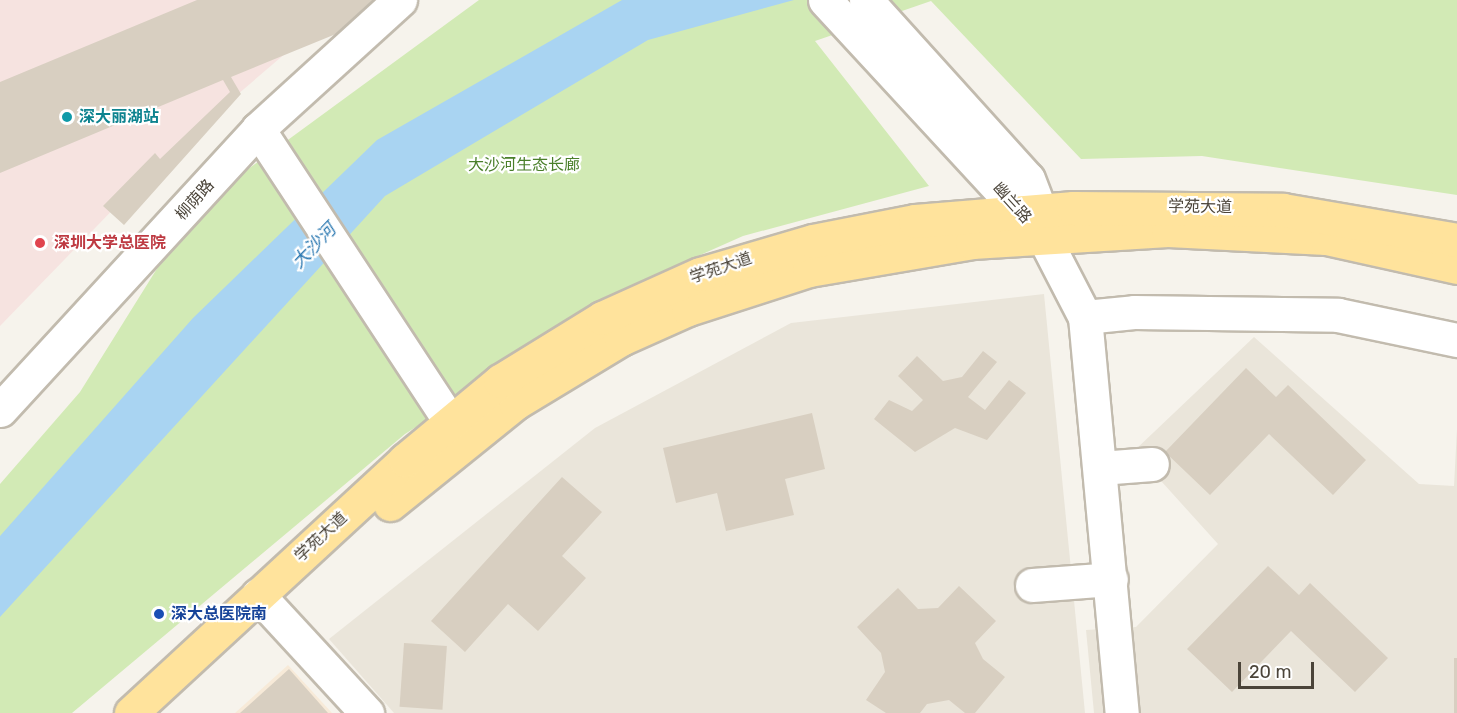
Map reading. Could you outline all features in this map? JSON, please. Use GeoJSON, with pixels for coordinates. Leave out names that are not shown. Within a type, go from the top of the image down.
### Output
{"type":"FeatureCollection","features":[{"type":"Feature","properties":{"kind":"main road","name":"学苑大道"},"geometry":{"type":"LineString","coordinates":[[165,713],[266,603],[450,421],[552,347],[602,318],[700,273],[861,231],[1176,206],[1283,210],[1457,240]]}},
{"type":"Feature","properties":{"kind":"main road","name":"学苑大道"},"geometry":{"type":"LineString","coordinates":[[131,713],[466,440],[515,403],[621,339],[688,309],[809,270],[925,248],[1034,219],[1168,230],[1272,232],[1382,248],[1457,267]]}},
{"type":"Feature","properties":{"kind":"street","name":"柳荫路"},"geometry":{"type":"LineString","coordinates":[[0,410],[262,134],[400,0]]}},
{"type":"Feature","properties":{"kind":"street","name":"幽兰路"},"geometry":{"type":"LineString","coordinates":[[825,0],[1034,219]]}},
{"type":"Feature","properties":{"kind":"street","name":"幽兰路"},"geometry":{"type":"LineString","coordinates":[[866,0],[1017,166],[1034,219]]}},
{"type":"Feature","properties":{"kind":"street"},"geometry":{"type":"LineString","coordinates":[[262,134],[450,421]]}},
{"type":"Feature","properties":{"kind":"street"},"geometry":{"type":"LineString","coordinates":[[1034,219],[1085,317],[1122,713]]}},
{"type":"Feature","properties":{"kind":"street"},"geometry":{"type":"LineString","coordinates":[[1085,317],[1134,312],[1338,315],[1457,340]]}},
{"type":"Feature","properties":{"kind":"street"},"geometry":{"type":"LineString","coordinates":[[1100,468],[1152,464]]}},
{"type":"Feature","properties":{"kind":"street"},"geometry":{"type":"LineString","coordinates":[[1032,585],[1111,579]]}},
{"type":"Feature","properties":{"kind":"street"},"geometry":{"type":"LineString","coordinates":[[266,603],[367,713]]}},
{"type":"Feature","properties":{"kind":"shaded area","name":"深圳大学总医院"},"geometry":{"type":"Polygon","coordinates":[[[0,0],[348,0],[162,159],[0,326],[0,0]]]}},
{"type":"Feature","properties":{"kind":"shaded area"},"geometry":{"type":"Polygon","coordinates":[[[1044,294],[1085,713],[394,713],[329,639],[595,428],[791,323],[1044,294]]]}},
{"type":"Feature","properties":{"kind":"shaded area"},"geometry":{"type":"Polygon","coordinates":[[[1254,337],[1419,484],[1454,486],[1457,429],[1457,713],[1094,713],[1086,630],[1136,627],[1218,544],[1134,451],[1254,337]]]}},
{"type":"Feature","properties":{"kind":"shaded area"},"geometry":{"type":"Polygon","coordinates":[[[288,665],[332,713],[235,713],[288,665]]]}},
{"type":"Feature","properties":{"kind":"green space","name":"大沙河生态长廊"},"geometry":{"type":"Polygon","coordinates":[[[479,0],[1457,0],[1457,195],[1202,156],[1081,159],[931,1],[815,41],[929,186],[743,236],[644,280],[405,434],[72,713],[0,713],[0,484],[80,392],[173,243],[236,178],[479,0]]]}},
{"type":"Feature","properties":{"kind":"water","name":"大沙河"},"geometry":{"type":"Polygon","coordinates":[[[622,0],[794,0],[648,40],[385,196],[0,617],[0,536],[193,318],[377,140],[622,0]]]}},
{"type":"Feature","properties":{"kind":"building","name":"深大丽湖站"},"geometry":{"type":"Polygon","coordinates":[[[197,0],[419,0],[231,77],[241,94],[124,225],[103,206],[155,153],[160,159],[230,92],[223,80],[0,173],[0,82],[197,0]]]}},
{"type":"Feature","properties":{"kind":"building"},"geometry":{"type":"Polygon","coordinates":[[[983,351],[997,362],[968,397],[985,410],[1009,380],[1026,393],[987,440],[955,428],[915,452],[874,419],[889,400],[912,411],[923,400],[898,376],[917,356],[943,381],[962,377],[983,351]]]}},
{"type":"Feature","properties":{"kind":"building"},"geometry":{"type":"Polygon","coordinates":[[[1246,368],[1276,397],[1288,385],[1366,460],[1333,495],[1269,434],[1210,495],[1165,452],[1246,368]]]}},
{"type":"Feature","properties":{"kind":"building"},"geometry":{"type":"Polygon","coordinates":[[[812,413],[825,469],[785,479],[794,515],[726,531],[717,493],[676,503],[663,448],[812,413]]]}},
{"type":"Feature","properties":{"kind":"building"},"geometry":{"type":"Polygon","coordinates":[[[562,477],[602,512],[562,556],[586,578],[538,631],[508,604],[465,652],[431,621],[562,477]]]}},
{"type":"Feature","properties":{"kind":"building"},"geometry":{"type":"Polygon","coordinates":[[[1268,566],[1299,595],[1310,583],[1388,658],[1355,692],[1291,631],[1232,692],[1187,649],[1268,566]]]}},
{"type":"Feature","properties":{"kind":"building"},"geometry":{"type":"Polygon","coordinates":[[[959,586],[996,621],[975,643],[983,659],[1005,677],[975,713],[965,713],[949,700],[927,704],[920,713],[886,713],[866,700],[885,672],[881,653],[857,627],[898,588],[918,609],[938,608],[959,586]]]}},
{"type":"Feature","properties":{"kind":"building"},"geometry":{"type":"Polygon","coordinates":[[[404,643],[447,646],[442,710],[400,707],[404,643]]]}},
{"type":"Feature","properties":{"kind":"building"},"geometry":{"type":"Polygon","coordinates":[[[1454,658],[1457,658],[1457,713],[1454,713],[1454,658]]]}},
{"type":"Feature","properties":{"kind":"building"},"geometry":{"type":"Polygon","coordinates":[[[289,669],[328,713],[240,713],[289,669]]]}},
{"type":"Feature","properties":{"kind":"place","name":"深大丽湖站"},"geometry":{"type":"Point","coordinates":[67,117]}},
{"type":"Feature","properties":{"kind":"place","name":"深圳大学总医院"},"geometry":{"type":"Point","coordinates":[40,243]}},
{"type":"Feature","properties":{"kind":"place","name":"深大总医院南"},"geometry":{"type":"Point","coordinates":[159,614]}}]}
